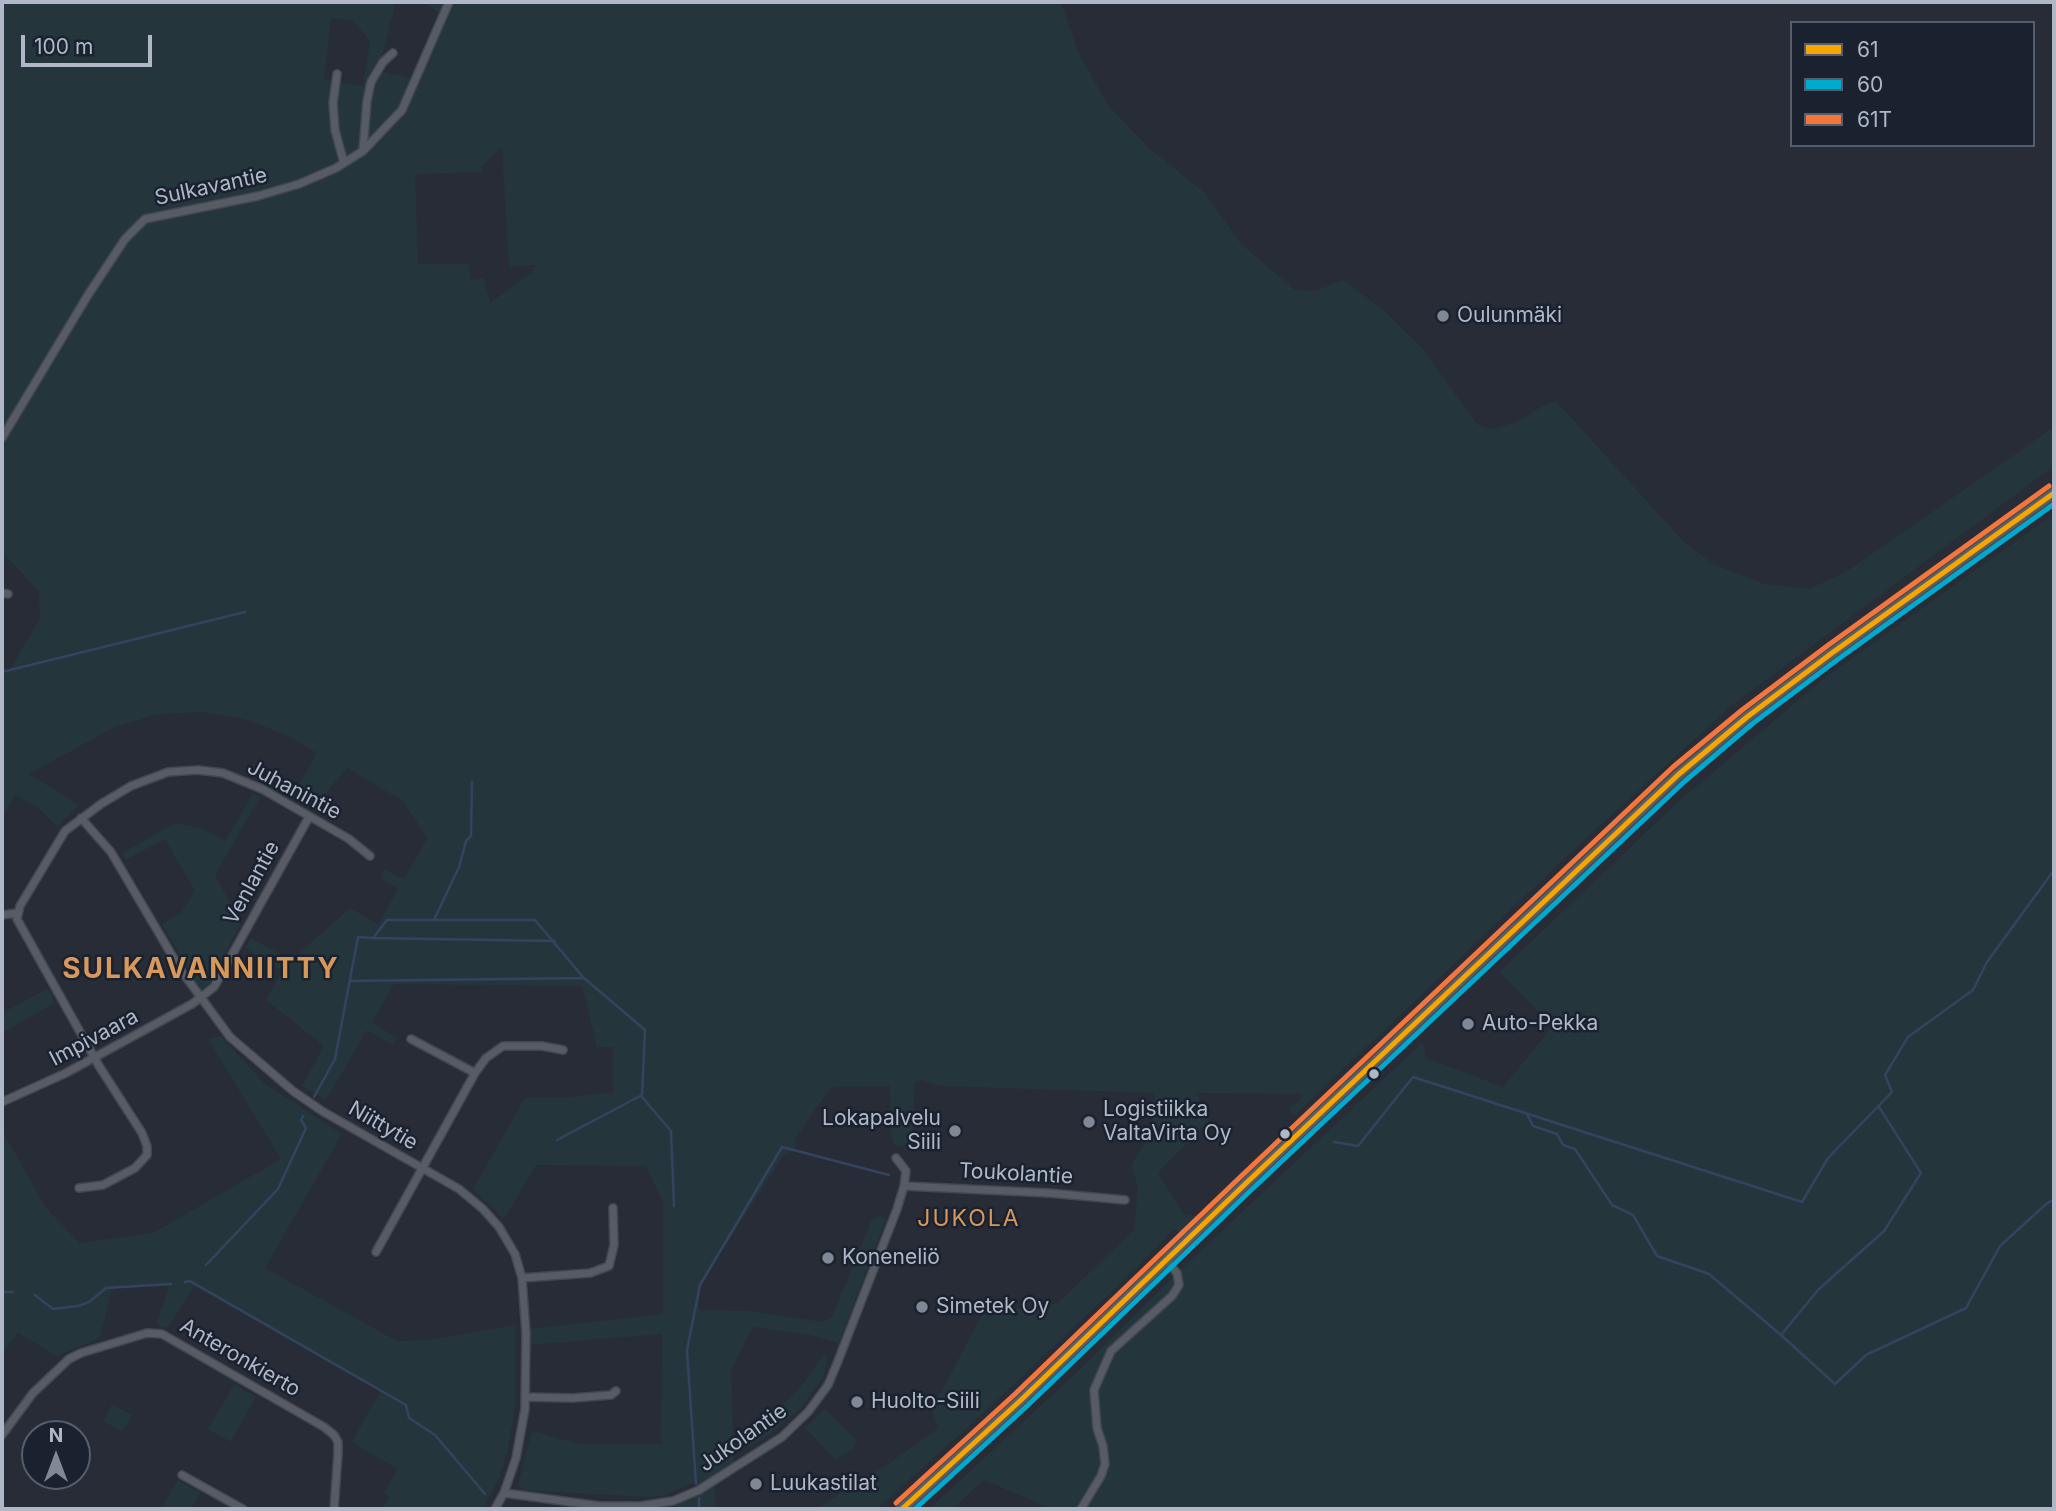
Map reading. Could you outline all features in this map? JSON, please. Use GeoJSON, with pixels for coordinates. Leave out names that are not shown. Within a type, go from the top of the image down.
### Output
{"type":"FeatureCollection","features":[{"type":"Feature","properties":{"kind":"main road"},"geometry":{"type":"LineString","coordinates":[[902,1509],[1021,1400],[1679,774],[1747,717],[1832,653],[2054,493]]}},
{"type":"Feature","properties":{"kind":"street","name":"Sulkavantie"},"geometry":{"type":"LineString","coordinates":[[2,438],[88,295],[125,239],[145,219],[258,196],[299,184],[363,151],[402,110],[449,2]]}},
{"type":"Feature","properties":{"kind":"street"},"geometry":{"type":"LineString","coordinates":[[363,151],[371,82],[383,62],[393,53]]}},
{"type":"Feature","properties":{"kind":"street"},"geometry":{"type":"LineString","coordinates":[[337,74],[332,103],[335,130],[344,163]]}},
{"type":"Feature","properties":{"kind":"street","name":"Juhanintie"},"geometry":{"type":"LineString","coordinates":[[17,912],[59,839],[72,824],[131,786],[168,772],[198,770],[223,773],[243,780],[349,839],[370,856]]}},
{"type":"Feature","properties":{"kind":"street","name":"Venlantie"},"geometry":{"type":"LineString","coordinates":[[200,999],[214,987],[309,817]]}},
{"type":"Feature","properties":{"kind":"street","name":"Niittytie"},"geometry":{"type":"LineString","coordinates":[[81,818],[111,852],[161,939],[200,999],[229,1037],[293,1091],[352,1129],[459,1189],[499,1227],[515,1254],[522,1278],[526,1333],[525,1397],[516,1458],[504,1493],[495,1509]]}},
{"type":"Feature","properties":{"kind":"street"},"geometry":{"type":"LineString","coordinates":[[2,915],[17,912],[19,924],[142,1133],[147,1146],[147,1155],[135,1168],[103,1185],[79,1188]]}},
{"type":"Feature","properties":{"kind":"street","name":"Impivaara"},"geometry":{"type":"LineString","coordinates":[[2,1102],[46,1084],[200,999]]}},
{"type":"Feature","properties":{"kind":"street"},"geometry":{"type":"LineString","coordinates":[[411,1039],[475,1073]]}},
{"type":"Feature","properties":{"kind":"street"},"geometry":{"type":"LineString","coordinates":[[376,1252],[475,1073],[486,1058],[503,1046],[563,1049]]}},
{"type":"Feature","properties":{"kind":"street"},"geometry":{"type":"LineString","coordinates":[[896,1157],[906,1171],[904,1186]]}},
{"type":"Feature","properties":{"kind":"street","name":"Toukolantie"},"geometry":{"type":"LineString","coordinates":[[904,1186],[1049,1193],[1125,1200]]}},
{"type":"Feature","properties":{"kind":"street","name":"Jukolantie"},"geometry":{"type":"LineString","coordinates":[[504,1493],[600,1506],[640,1506],[673,1501],[699,1490],[782,1437],[808,1412],[828,1385],[904,1186]]}},
{"type":"Feature","properties":{"kind":"street"},"geometry":{"type":"LineString","coordinates":[[522,1278],[590,1273],[609,1266],[614,1245],[613,1208]]}},
{"type":"Feature","properties":{"kind":"street"},"geometry":{"type":"LineString","coordinates":[[1081,1509],[1101,1476],[1105,1464],[1097,1428],[1094,1390],[1111,1352],[1171,1296],[1179,1285],[1177,1273],[1166,1260]]}},
{"type":"Feature","properties":{"kind":"street","name":"Anteronkierto"},"geometry":{"type":"LineString","coordinates":[[2,1435],[33,1393],[69,1359],[147,1333],[162,1334],[334,1435],[338,1442],[334,1509]]}},
{"type":"Feature","properties":{"kind":"street"},"geometry":{"type":"LineString","coordinates":[[525,1397],[573,1398],[611,1395],[617,1391]]}},
{"type":"Feature","properties":{"kind":"street"},"geometry":{"type":"LineString","coordinates":[[182,1475],[243,1509]]}},
{"type":"Feature","properties":{"kind":"shaded area"},"geometry":{"type":"Polygon","coordinates":[[[2,2],[396,2],[378,70],[415,80],[442,15],[424,2],[1061,2],[1078,52],[1108,105],[1148,147],[1205,193],[1241,244],[1295,290],[1315,291],[1343,280],[1382,309],[1422,348],[1478,425],[1492,429],[1517,422],[1556,401],[1684,542],[1713,564],[1764,584],[1809,589],[1846,572],[2054,427],[2054,466],[1731,706],[1583,841],[1294,1116],[1288,1108],[1299,1101],[1302,1094],[1196,1093],[1209,1120],[1158,1173],[1184,1214],[1209,1218],[1191,1236],[1173,1230],[990,1407],[877,1509],[817,1509],[888,1464],[938,1428],[932,1409],[984,1311],[1058,1303],[1134,1230],[1138,1186],[1131,1166],[1151,1132],[1155,1093],[941,1086],[921,1080],[915,1082],[912,1138],[903,1147],[895,1145],[891,1136],[890,1086],[831,1087],[795,1139],[795,1150],[783,1156],[700,1285],[699,1310],[749,1311],[823,1322],[832,1317],[872,1219],[880,1216],[886,1219],[839,1343],[811,1335],[753,1327],[731,1370],[734,1467],[714,1481],[716,1509],[677,1509],[673,1501],[699,1490],[695,1482],[663,1496],[645,1497],[522,1490],[518,1485],[532,1431],[580,1444],[661,1444],[662,1334],[528,1345],[529,1329],[663,1314],[663,1203],[646,1166],[536,1165],[504,1219],[473,1189],[525,1098],[563,1098],[613,1092],[613,1047],[597,1047],[582,986],[394,984],[372,1022],[397,1038],[392,1045],[367,1030],[326,1100],[302,1086],[324,1046],[266,1000],[283,971],[245,948],[251,938],[291,960],[350,908],[378,924],[398,889],[380,878],[384,869],[404,879],[427,838],[403,801],[347,768],[312,809],[292,797],[317,753],[288,736],[245,719],[202,712],[158,714],[115,727],[29,774],[79,805],[57,827],[39,808],[15,795],[2,818],[2,667],[10,670],[40,618],[39,592],[6,556],[2,567],[2,2]],[[331,18],[324,79],[363,86],[370,41],[353,20],[331,18]],[[502,147],[482,166],[482,172],[415,174],[418,264],[468,264],[471,280],[484,278],[490,303],[531,273],[537,265],[509,267],[502,147]]]}},
{"type":"Feature","properties":{"kind":"shaded area"},"geometry":{"type":"Polygon","coordinates":[[[2054,514],[2054,1509],[1052,1509],[984,1480],[952,1509],[929,1509],[1076,1373],[1177,1273],[1423,1042],[1426,1058],[1503,1087],[1553,1026],[1499,972],[1679,801],[1826,677],[2054,514]]]}},
{"type":"Feature","properties":{"kind":"shaded area"},"geometry":{"type":"Polygon","coordinates":[[[253,794],[260,797],[215,875],[241,923],[210,983],[201,990],[162,924],[181,913],[195,891],[165,839],[126,860],[122,853],[175,823],[204,829],[225,841],[253,794]]]}},
{"type":"Feature","properties":{"kind":"shaded area"},"geometry":{"type":"Polygon","coordinates":[[[48,988],[55,1003],[2,1033],[2,1013],[48,988]]]}},
{"type":"Feature","properties":{"kind":"shaded area"},"geometry":{"type":"Polygon","coordinates":[[[221,1036],[264,1083],[342,1134],[265,1268],[397,1341],[428,1340],[515,1325],[515,1408],[500,1476],[483,1509],[382,1509],[390,1496],[384,1493],[397,1469],[352,1442],[380,1392],[194,1286],[168,1328],[160,1327],[157,1322],[169,1286],[112,1287],[100,1338],[57,1356],[18,1333],[2,1354],[2,1130],[46,1208],[80,1243],[153,1233],[281,1159],[208,1039],[221,1036]]]}},
{"type":"Feature","properties":{"kind":"shaded area"},"geometry":{"type":"Polygon","coordinates":[[[824,1354],[828,1359],[823,1378],[800,1409],[767,1436],[747,1448],[746,1431],[770,1418],[799,1389],[824,1354]]]}},
{"type":"Feature","properties":{"kind":"shaded area"},"geometry":{"type":"Polygon","coordinates":[[[234,1384],[256,1397],[231,1442],[208,1429],[234,1384]]]}},
{"type":"Feature","properties":{"kind":"shaded area"},"geometry":{"type":"Polygon","coordinates":[[[112,1404],[132,1415],[122,1432],[103,1421],[112,1404]]]}},
{"type":"Feature","properties":{"kind":"shaded area"},"geometry":{"type":"Polygon","coordinates":[[[825,1409],[857,1440],[854,1448],[836,1460],[805,1428],[825,1409]]]}},
{"type":"Feature","properties":{"kind":"shaded area"},"geometry":{"type":"Polygon","coordinates":[[[178,1480],[201,1493],[191,1509],[161,1509],[178,1480]]]}},
{"type":"Feature","properties":{"kind":"waterway"},"geometry":{"type":"LineString","coordinates":[[2,672],[245,612]]}},
{"type":"Feature","properties":{"kind":"waterway"},"geometry":{"type":"LineString","coordinates":[[314,1097],[335,1059],[358,937],[373,938],[387,920],[434,920],[459,867],[466,841],[471,836],[472,782]]}},
{"type":"Feature","properties":{"kind":"waterway"},"geometry":{"type":"LineString","coordinates":[[1334,1142],[1358,1146],[1413,1077],[1802,1202],[1828,1158],[1892,1092],[1885,1075],[1908,1037],[1973,990],[1987,962],[2054,870]]}},
{"type":"Feature","properties":{"kind":"waterway"},"geometry":{"type":"LineString","coordinates":[[434,920],[535,920],[583,977]]}},
{"type":"Feature","properties":{"kind":"waterway"},"geometry":{"type":"LineString","coordinates":[[373,938],[555,941]]}},
{"type":"Feature","properties":{"kind":"waterway"},"geometry":{"type":"LineString","coordinates":[[350,981],[584,978],[645,1030],[642,1095],[557,1140]]}},
{"type":"Feature","properties":{"kind":"waterway"},"geometry":{"type":"LineString","coordinates":[[642,1097],[671,1131],[674,1206]]}},
{"type":"Feature","properties":{"kind":"waterway"},"geometry":{"type":"LineString","coordinates":[[1527,1114],[1533,1126],[1557,1134],[1563,1145],[1575,1149],[1612,1205],[1633,1215],[1657,1256],[1709,1274],[1781,1335],[1818,1290],[1884,1231],[1921,1173],[1879,1107]]}},
{"type":"Feature","properties":{"kind":"waterway"},"geometry":{"type":"LineString","coordinates":[[206,1265],[278,1189],[306,1128],[301,1120],[303,1116]]}},
{"type":"Feature","properties":{"kind":"waterway"},"geometry":{"type":"LineString","coordinates":[[696,1484],[687,1350],[700,1285],[782,1147],[889,1175]]}},
{"type":"Feature","properties":{"kind":"waterway"},"geometry":{"type":"LineString","coordinates":[[1781,1335],[1835,1384],[1866,1355],[1966,1308],[2000,1246],[2054,1199]]}},
{"type":"Feature","properties":{"kind":"waterway"},"geometry":{"type":"LineString","coordinates":[[185,1282],[190,1281],[406,1405],[409,1418],[435,1435],[485,1494]]}},
{"type":"Feature","properties":{"kind":"waterway"},"geometry":{"type":"LineString","coordinates":[[35,1295],[53,1309],[89,1302],[106,1288],[171,1284]]}},
{"type":"Feature","properties":{"kind":"waterway"},"geometry":{"type":"LineString","coordinates":[[2,1292],[13,1292]]}},
{"type":"Feature","properties":{"kind":"waterway"},"geometry":{"type":"LineString","coordinates":[[699,1498],[699,1509]]}},
{"type":"Feature","properties":{"kind":"transit line","name":"61T"},"geometry":{"type":"LineString","coordinates":[[896,1503],[1015,1394],[1673,767],[1742,710],[1827,646],[2049,486]]}},
{"type":"Feature","properties":{"kind":"transit line","name":"61"},"geometry":{"type":"LineString","coordinates":[[902,1509],[1021,1400],[1679,774],[1747,717],[1832,653],[2054,493]]}},
{"type":"Feature","properties":{"kind":"transit line","name":"60"},"geometry":{"type":"LineString","coordinates":[[915,1509],[1027,1406],[1247,1194],[1685,781],[1752,724],[1837,660],[2054,504]]}},
{"type":"Feature","properties":{"kind":"place","name":"Oulunmäki"},"geometry":{"type":"Point","coordinates":[1443,316]}},
{"type":"Feature","properties":{"kind":"place","name":"Auto-Pekka"},"geometry":{"type":"Point","coordinates":[1468,1024]}},
{"type":"Feature","properties":{"kind":"place","name":"Logistiikka ValtaVirta Oy"},"geometry":{"type":"Point","coordinates":[1089,1122]}},
{"type":"Feature","properties":{"kind":"place","name":"Lokapalvelu Siili"},"geometry":{"type":"Point","coordinates":[955,1131]}},
{"type":"Feature","properties":{"kind":"place","name":"Koneneliö"},"geometry":{"type":"Point","coordinates":[828,1258]}},
{"type":"Feature","properties":{"kind":"place","name":"Simetek Oy"},"geometry":{"type":"Point","coordinates":[922,1307]}},
{"type":"Feature","properties":{"kind":"place","name":"Huolto-Siili"},"geometry":{"type":"Point","coordinates":[857,1402]}},
{"type":"Feature","properties":{"kind":"place","name":"Luukastilat"},"geometry":{"type":"Point","coordinates":[756,1484]}},
{"type":"Feature","properties":{"kind":"district","name":"SULKAVANNIITTY"},"geometry":{"type":"Point","coordinates":[201,970]}},
{"type":"Feature","properties":{"kind":"district","name":"JUKOLA"},"geometry":{"type":"Point","coordinates":[969,1219]}}]}
